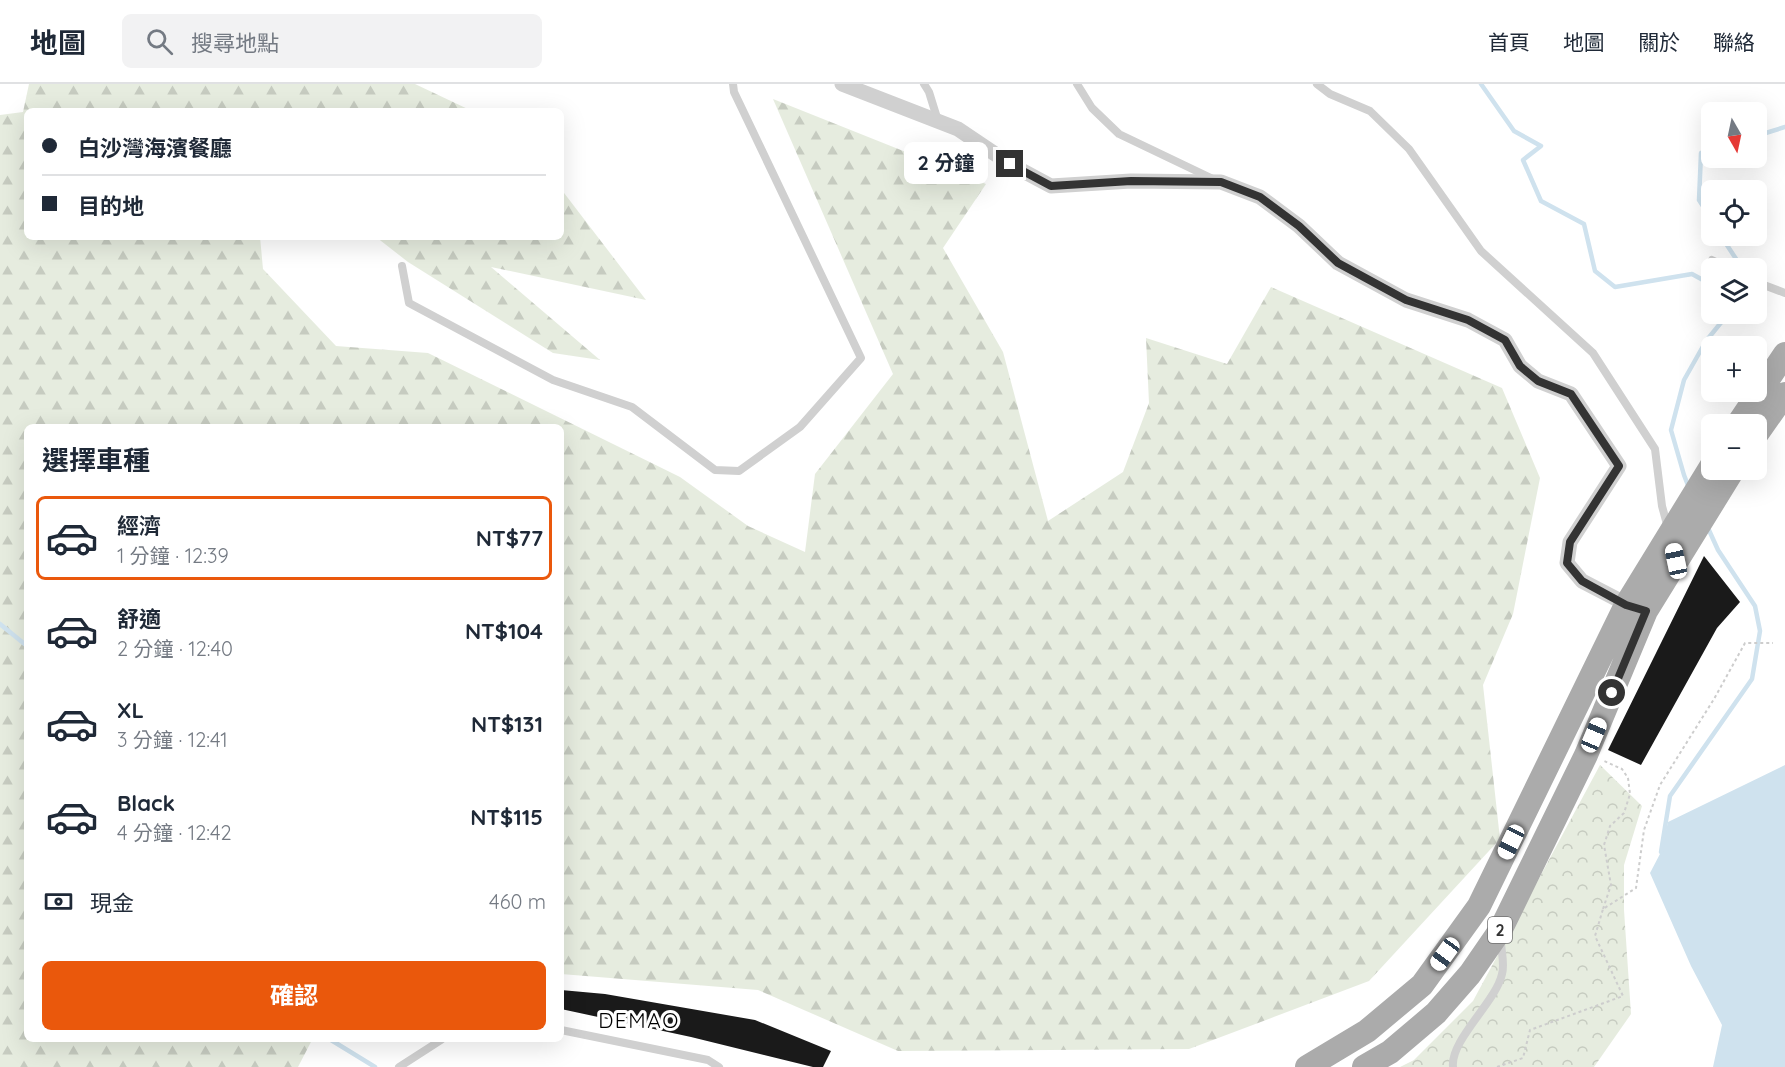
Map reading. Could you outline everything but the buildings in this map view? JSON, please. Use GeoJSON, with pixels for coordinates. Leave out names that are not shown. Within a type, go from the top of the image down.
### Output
{"type":"FeatureCollection","features":[{"type":"Feature","properties":{"kind":"main road"},"geometry":{"type":"LineString","coordinates":[[1745,414],[1785,354]]}},
{"type":"Feature","properties":{"kind":"main road"},"geometry":{"type":"LineString","coordinates":[[1767,419],[1785,394]]}},
{"type":"Feature","properties":{"kind":"main road","name":"2"},"geometry":{"type":"LineString","coordinates":[[1307,1067],[1367,1031],[1422,985],[1479,906],[1636,608],[1714,480]]}},
{"type":"Feature","properties":{"kind":"main road","name":"2"},"geometry":{"type":"LineString","coordinates":[[1364,1067],[1390,1052],[1436,1012],[1470,974],[1501,929],[1586,755],[1636,608]]}},
{"type":"Feature","properties":{"kind":"street"},"geometry":{"type":"LineString","coordinates":[[842,84],[958,129],[1010,164],[1051,186],[1131,181],[1221,182],[1260,197],[1299,226],[1338,263],[1406,300],[1468,320],[1505,340],[1520,366],[1538,381],[1571,394],[1619,466],[1570,542],[1567,563],[1582,581],[1636,608]]}},
{"type":"Feature","properties":{"kind":"lane"},"geometry":{"type":"LineString","coordinates":[[402,266],[409,303],[553,380],[632,408],[715,471],[739,471],[800,427],[861,358],[734,92],[733,84]]}},
{"type":"Feature","properties":{"kind":"lane"},"geometry":{"type":"LineString","coordinates":[[924,84],[929,92],[938,121]]}},
{"type":"Feature","properties":{"kind":"lane"},"geometry":{"type":"LineString","coordinates":[[1077,84],[1092,108],[1119,134],[1221,182]]}},
{"type":"Feature","properties":{"kind":"lane"},"geometry":{"type":"LineString","coordinates":[[1317,84],[1330,94],[1370,111],[1409,149],[1481,251],[1593,353],[1655,450],[1662,506],[1677,540]]}},
{"type":"Feature","properties":{"kind":"lane"},"geometry":{"type":"LineString","coordinates":[[1767,286],[1785,293]]}},
{"type":"Feature","properties":{"kind":"lane"},"geometry":{"type":"LineString","coordinates":[[1454,1067],[1453,1063],[1462,1038],[1485,1006],[1503,973],[1501,929]]}},
{"type":"Feature","properties":{"kind":"lane"},"geometry":{"type":"LineString","coordinates":[[564,1031],[708,1060],[719,1067]]}},
{"type":"Feature","properties":{"kind":"lane"},"geometry":{"type":"LineString","coordinates":[[399,1067],[438,1042]]}},
{"type":"Feature","properties":{"kind":"path"},"geometry":{"type":"LineString","coordinates":[[1604,909],[1636,888],[1644,830],[1660,785],[1714,699],[1745,643],[1773,643]]}},
{"type":"Feature","properties":{"kind":"path"},"geometry":{"type":"LineString","coordinates":[[1497,1067],[1523,1058],[1530,1030],[1623,996],[1595,936],[1611,885],[1605,845],[1610,826],[1624,813],[1630,794],[1628,778],[1622,769],[1598,759]]}},
{"type":"Feature","properties":{"kind":"green space"},"geometry":{"type":"Polygon","coordinates":[[[29,84],[415,84],[466,108],[24,108],[24,240],[260,240],[263,269],[336,346],[428,353],[680,477],[748,526],[805,552],[815,474],[893,374],[773,99],[986,184],[943,248],[1003,352],[1048,521],[1123,472],[1149,403],[1146,338],[1227,364],[1271,287],[1502,388],[1540,478],[1513,614],[1483,685],[1500,839],[1369,981],[1189,1049],[898,1051],[758,990],[564,974],[564,424],[24,424],[24,1042],[311,1042],[298,1067],[0,1067],[0,115],[23,112],[29,84]]]}},
{"type":"Feature","properties":{"kind":"green space"},"geometry":{"type":"Polygon","coordinates":[[[564,193],[646,300],[491,267],[600,360],[553,353],[408,262],[380,240],[564,240],[564,193]]]}},
{"type":"Feature","properties":{"kind":"green space"},"geometry":{"type":"Polygon","coordinates":[[[1600,765],[1642,806],[1624,865],[1624,910],[1631,1014],[1594,1067],[1400,1067],[1414,1060],[1473,1001],[1600,765]]]}},
{"type":"Feature","properties":{"kind":"water"},"geometry":{"type":"Polygon","coordinates":[[[1785,765],[1785,1067],[1713,1067],[1722,1025],[1691,966],[1650,873],[1661,852],[1668,822],[1785,765]]]}},
{"type":"Feature","properties":{"kind":"waterway"},"geometry":{"type":"LineString","coordinates":[[1481,84],[1514,131],[1541,146],[1523,160],[1541,201],[1584,224],[1595,271],[1615,287],[1692,274],[1701,279]]}},
{"type":"Feature","properties":{"kind":"waterway"},"geometry":{"type":"LineString","coordinates":[[1767,133],[1785,127]]}},
{"type":"Feature","properties":{"kind":"waterway"},"geometry":{"type":"LineString","coordinates":[[1701,153],[1699,200],[1701,203]]}},
{"type":"Feature","properties":{"kind":"waterway"},"geometry":{"type":"LineString","coordinates":[[1728,246],[1735,258]]}},
{"type":"Feature","properties":{"kind":"waterway"},"geometry":{"type":"LineString","coordinates":[[1689,488],[1671,430],[1684,380],[1706,341],[1720,324]]}},
{"type":"Feature","properties":{"kind":"waterway"},"geometry":{"type":"LineString","coordinates":[[1661,852],[1670,796],[1752,679],[1760,631],[1755,606],[1718,550],[1708,528]]}},
{"type":"Feature","properties":{"kind":"waterway"},"geometry":{"type":"LineString","coordinates":[[0,624],[24,644]]}},
{"type":"Feature","properties":{"kind":"waterway"},"geometry":{"type":"LineString","coordinates":[[334,1042],[375,1067]]}},
{"type":"Feature","properties":{"kind":"district","name":"DEMAO"},"geometry":{"type":"Point","coordinates":[639,1020]}},
{"type":"Feature","properties":{"kind":"route"},"geometry":{"type":"LineString","coordinates":[[1010,164],[1051,186],[1131,181],[1221,182],[1241,188],[1260,197],[1299,226],[1338,263],[1406,300],[1468,320],[1505,340],[1520,366],[1538,381],[1571,394],[1619,466],[1570,542],[1567,563],[1582,581],[1626,605],[1646,611],[1612,693]]}}]}
